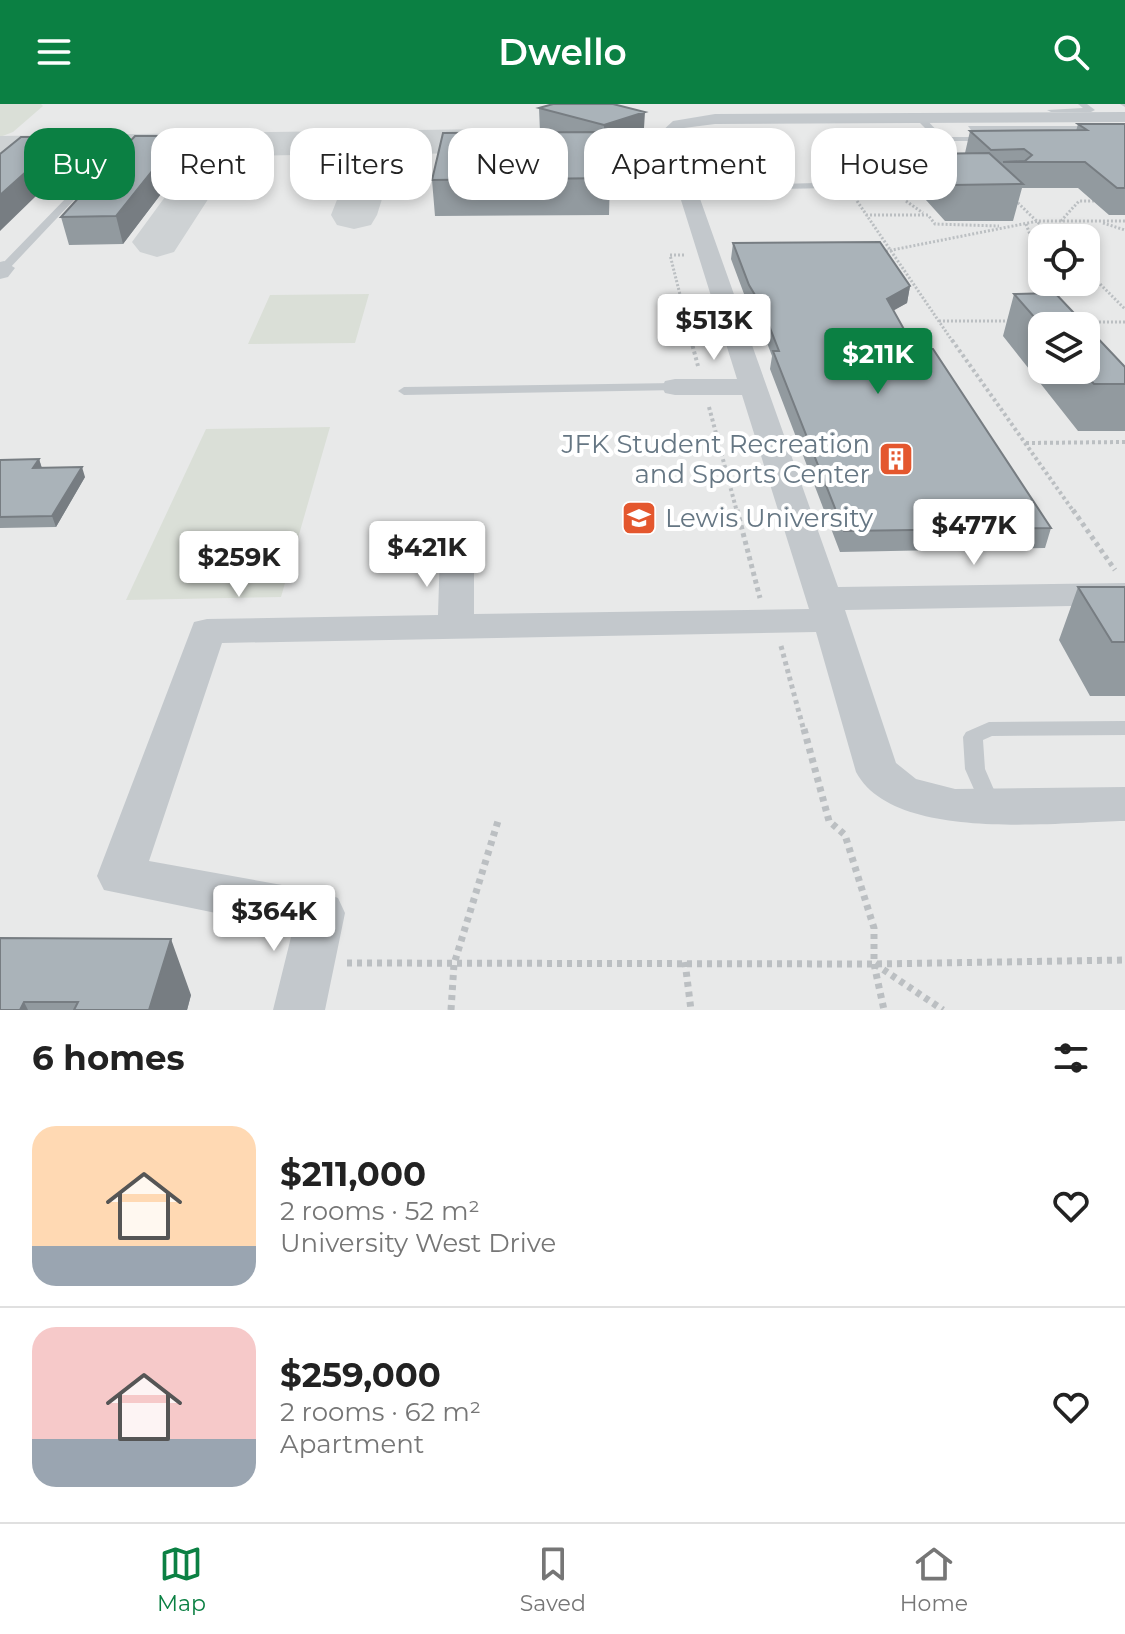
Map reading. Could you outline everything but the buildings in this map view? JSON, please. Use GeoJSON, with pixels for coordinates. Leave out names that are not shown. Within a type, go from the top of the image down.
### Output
{"type":"FeatureCollection","features":[{"type":"Feature","properties":{"kind":"street"},"geometry":{"type":"LineString","coordinates":[[674,128],[679,124],[729,119],[925,123],[1057,114],[1125,117]]}},
{"type":"Feature","properties":{"kind":"street"},"geometry":{"type":"LineString","coordinates":[[690,200],[827,609],[877,772],[903,793],[973,806],[1125,804]]}},
{"type":"Feature","properties":{"kind":"street"},"geometry":{"type":"LineString","coordinates":[[675,387],[753,387]]}},
{"type":"Feature","properties":{"kind":"street"},"geometry":{"type":"LineString","coordinates":[[456,628],[457,551]]}},
{"type":"Feature","properties":{"kind":"street"},"geometry":{"type":"LineString","coordinates":[[299,1010],[321,913],[121,876],[207,631],[775,623],[827,609],[1120,583]]}},
{"type":"Feature","properties":{"kind":"lane"},"geometry":{"type":"LineString","coordinates":[[1043,104],[1057,114],[1091,110],[1082,104]]}},
{"type":"Feature","properties":{"kind":"lane"},"geometry":{"type":"LineString","coordinates":[[925,123],[1125,128]]}},
{"type":"Feature","properties":{"kind":"lane"},"geometry":{"type":"LineString","coordinates":[[925,123],[941,139],[1002,139]]}},
{"type":"Feature","properties":{"kind":"lane"},"geometry":{"type":"LineString","coordinates":[[1110,139],[1125,139]]}},
{"type":"Feature","properties":{"kind":"lane"},"geometry":{"type":"LineString","coordinates":[[1,269],[69,200]]}},
{"type":"Feature","properties":{"kind":"lane"},"geometry":{"type":"LineString","coordinates":[[404,391],[675,387]]}},
{"type":"Feature","properties":{"kind":"lane"},"geometry":{"type":"LineString","coordinates":[[973,806],[973,737],[989,729],[1125,728]]}},
{"type":"Feature","properties":{"kind":"path"},"geometry":{"type":"LineString","coordinates":[[888,144],[906,149],[896,152],[880,148],[888,144]]}},
{"type":"Feature","properties":{"kind":"path"},"geometry":{"type":"LineString","coordinates":[[1011,196],[1041,224]]}},
{"type":"Feature","properties":{"kind":"path"},"geometry":{"type":"LineString","coordinates":[[859,200],[889,251],[1120,583]]}},
{"type":"Feature","properties":{"kind":"path"},"geometry":{"type":"LineString","coordinates":[[1060,221],[1079,201],[1094,201]]}},
{"type":"Feature","properties":{"kind":"path"},"geometry":{"type":"LineString","coordinates":[[1010,203],[1019,203]]}},
{"type":"Feature","properties":{"kind":"path"},"geometry":{"type":"LineString","coordinates":[[866,215],[928,215],[935,224],[1016,226]]}},
{"type":"Feature","properties":{"kind":"path"},"geometry":{"type":"LineString","coordinates":[[985,221],[991,227]]}},
{"type":"Feature","properties":{"kind":"path"},"geometry":{"type":"LineString","coordinates":[[874,252],[1038,221],[1125,221]]}},
{"type":"Feature","properties":{"kind":"path"},"geometry":{"type":"LineString","coordinates":[[1095,221],[1125,230]]}},
{"type":"Feature","properties":{"kind":"path"},"geometry":{"type":"LineString","coordinates":[[1026,224],[1028,229]]}},
{"type":"Feature","properties":{"kind":"path"},"geometry":{"type":"LineString","coordinates":[[708,254],[670,255],[758,594],[771,610],[829,821],[845,835],[874,928],[874,964],[884,1010]]}},
{"type":"Feature","properties":{"kind":"path"},"geometry":{"type":"LineString","coordinates":[[1100,284],[1125,309]]}},
{"type":"Feature","properties":{"kind":"path"},"geometry":{"type":"LineString","coordinates":[[1054,296],[1059,308]]}},
{"type":"Feature","properties":{"kind":"path"},"geometry":{"type":"LineString","coordinates":[[938,321],[1017,321]]}},
{"type":"Feature","properties":{"kind":"path"},"geometry":{"type":"LineString","coordinates":[[1100,322],[1125,322]]}},
{"type":"Feature","properties":{"kind":"path"},"geometry":{"type":"LineString","coordinates":[[1025,443],[1125,442]]}},
{"type":"Feature","properties":{"kind":"path"},"geometry":{"type":"LineString","coordinates":[[451,1010],[454,964],[498,821]]}},
{"type":"Feature","properties":{"kind":"path"},"geometry":{"type":"LineString","coordinates":[[310,962],[874,964],[1125,960]]}},
{"type":"Feature","properties":{"kind":"path"},"geometry":{"type":"LineString","coordinates":[[685,962],[691,1010]]}},
{"type":"Feature","properties":{"kind":"path"},"geometry":{"type":"LineString","coordinates":[[874,964],[943,1010]]}},
{"type":"Feature","properties":{"kind":"shaded area","name":"Lewis University"},"geometry":{"type":"Polygon","coordinates":[[[0,104],[1125,104],[1125,1010],[0,1010],[0,104]]]}},
{"type":"Feature","properties":{"kind":"shaded area"},"geometry":{"type":"Polygon","coordinates":[[[0,104],[43,106],[13,132],[0,137],[0,104]]]}},
{"type":"Feature","properties":{"kind":"shaded area"},"geometry":{"type":"Polygon","coordinates":[[[369,294],[355,343],[248,344],[270,295],[369,294]]]}},
{"type":"Feature","properties":{"kind":"shaded area"},"geometry":{"type":"Polygon","coordinates":[[[330,427],[281,597],[126,600],[206,429],[330,427]]]}},
{"type":"Feature","properties":{"kind":"taxiway"},"geometry":{"type":"LineString","coordinates":[[274,143],[448,141]]}},
{"type":"Feature","properties":{"kind":"taxiway"},"geometry":{"type":"LineString","coordinates":[[0,148],[151,145]]}},
{"type":"Feature","properties":{"kind":"taxiway"},"geometry":{"type":"LineString","coordinates":[[157,242],[186,200]]}},
{"type":"Feature","properties":{"kind":"taxiway"},"geometry":{"type":"LineString","coordinates":[[354,215],[359,200]]}},
{"type":"Feature","properties":{"kind":"place","name":"JFK Student Recreation and Sports Center"},"geometry":{"type":"Point","coordinates":[896,459]}},
{"type":"Feature","properties":{"kind":"place","name":"Lewis University"},"geometry":{"type":"Point","coordinates":[639,518]}}]}
